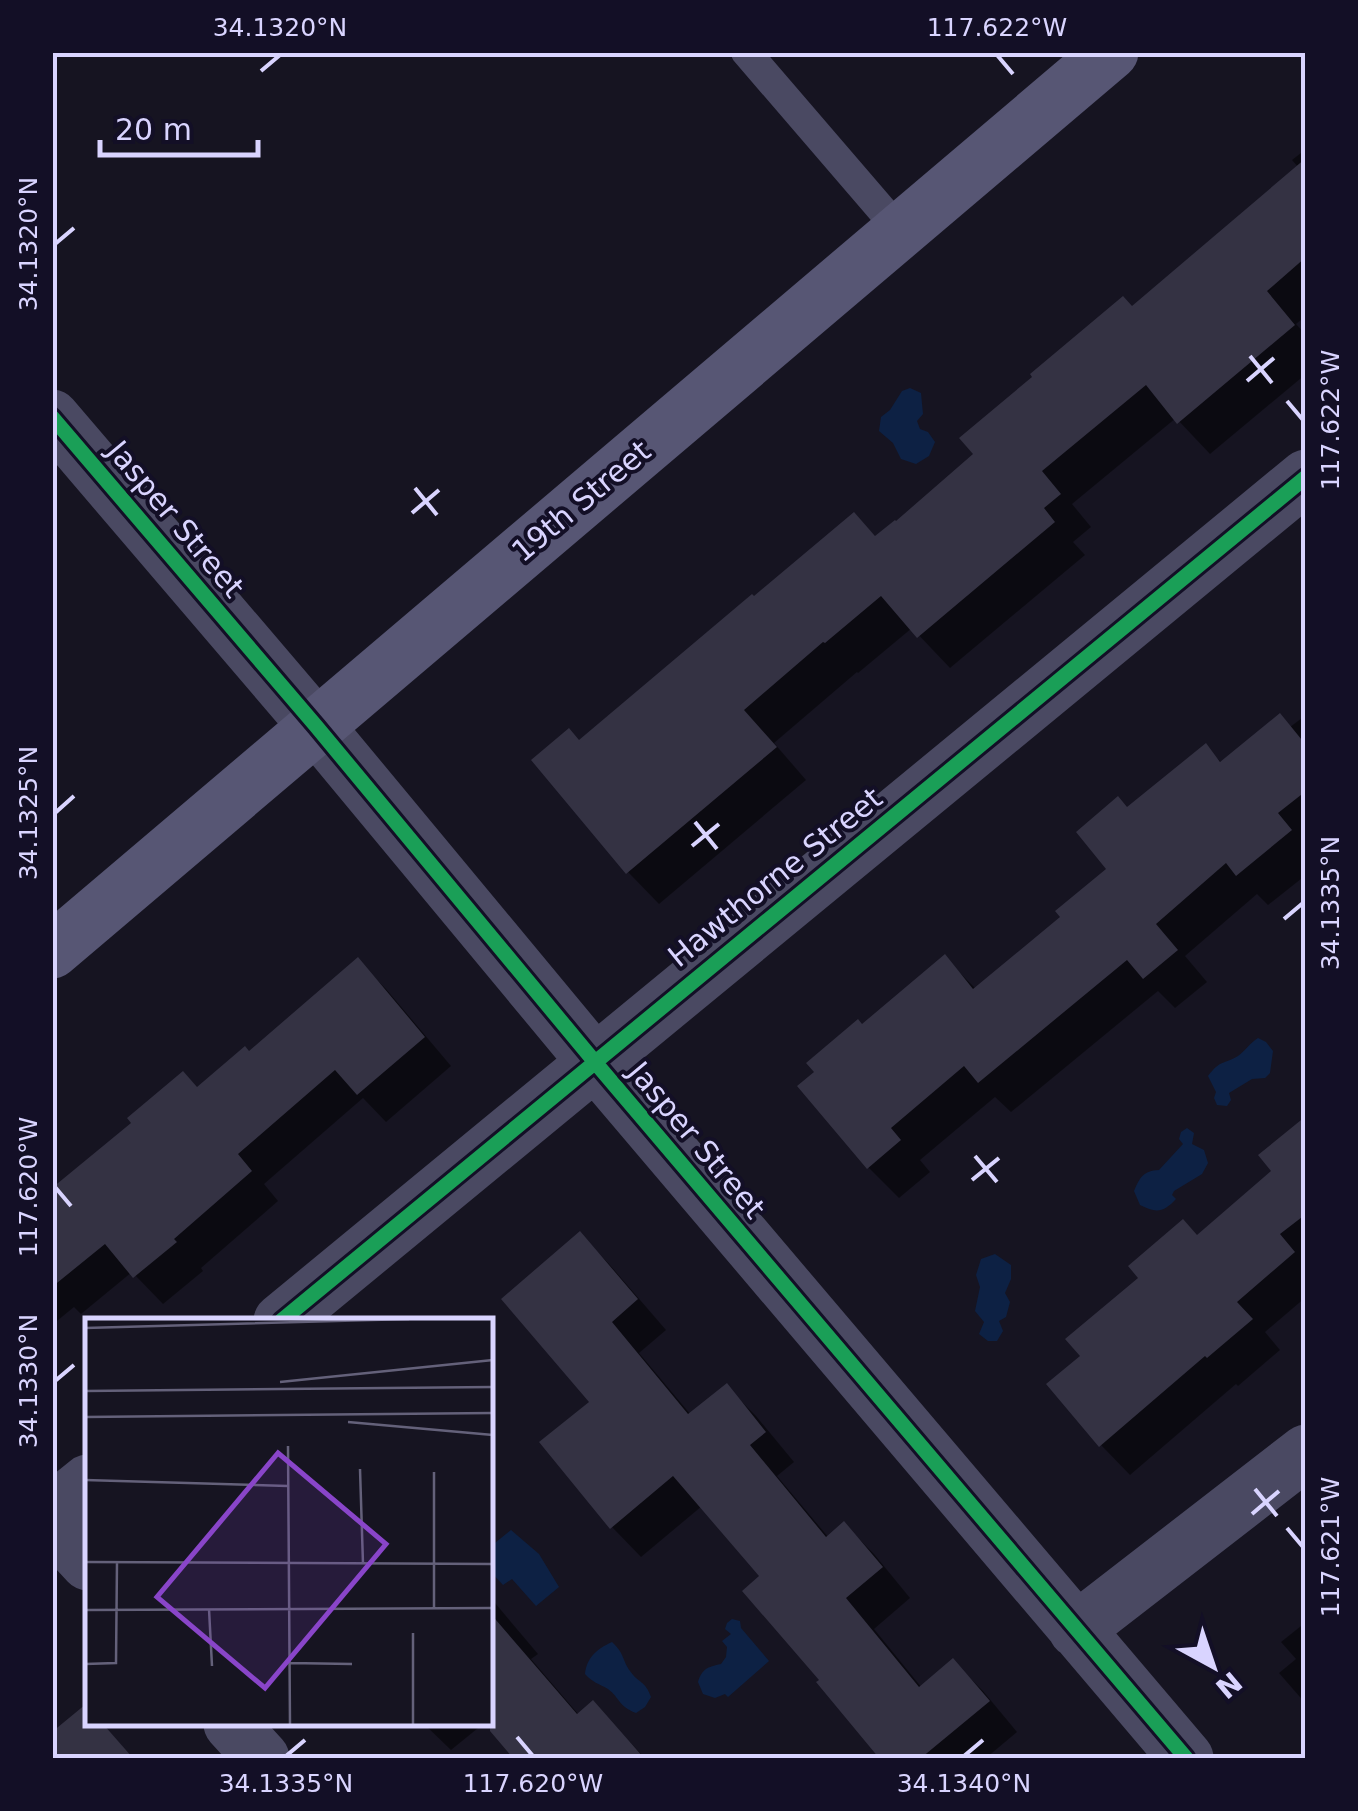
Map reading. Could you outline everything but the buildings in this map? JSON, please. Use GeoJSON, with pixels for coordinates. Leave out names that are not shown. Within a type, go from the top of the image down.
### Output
{"type":"FeatureCollection","features":[{"type":"Feature","properties":{"kind":"main road","name":"19th Street"},"geometry":{"type":"LineString","coordinates":[[52,952],[1111,52]]}},
{"type":"Feature","properties":{"kind":"street","name":"Jasper Street"},"geometry":{"type":"LineString","coordinates":[[52,417],[1186,1758]]}},
{"type":"Feature","properties":{"kind":"street","name":"Hawthorne Street"},"geometry":{"type":"LineString","coordinates":[[285,1318],[1306,476]]}},
{"type":"Feature","properties":{"kind":"street"},"geometry":{"type":"LineString","coordinates":[[1076,1630],[1306,1452]]}},
{"type":"Feature","properties":{"kind":"street"},"geometry":{"type":"LineString","coordinates":[[52,1511],[85,1484]]}},
{"type":"Feature","properties":{"kind":"street"},"geometry":{"type":"LineString","coordinates":[[52,1524],[85,1560]]}},
{"type":"Feature","properties":{"kind":"street"},"geometry":{"type":"LineString","coordinates":[[233,1726],[262,1758]]}},
{"type":"Feature","properties":{"kind":"lane"},"geometry":{"type":"LineString","coordinates":[[746,52],[900,231]]}},
{"type":"Feature","properties":{"kind":"water"},"geometry":{"type":"Polygon","coordinates":[[[910,388],[921,393],[923,414],[917,421],[920,429],[935,442],[929,456],[916,464],[901,459],[893,443],[879,431],[881,417],[902,391],[910,388]]]}},
{"type":"Feature","properties":{"kind":"water"},"geometry":{"type":"Polygon","coordinates":[[[1258,1038],[1273,1051],[1270,1073],[1229,1093],[1231,1100],[1227,1106],[1217,1105],[1208,1076],[1258,1038]]]}},
{"type":"Feature","properties":{"kind":"water"},"geometry":{"type":"Polygon","coordinates":[[[1187,1128],[1194,1133],[1192,1144],[1204,1150],[1208,1163],[1202,1174],[1174,1191],[1176,1199],[1163,1209],[1140,1205],[1134,1191],[1138,1182],[1146,1173],[1159,1170],[1183,1144],[1179,1139],[1187,1128]]]}},
{"type":"Feature","properties":{"kind":"water"},"geometry":{"type":"Polygon","coordinates":[[[995,1254],[1011,1265],[1005,1293],[1010,1302],[1006,1317],[999,1321],[1003,1331],[997,1341],[988,1341],[979,1334],[984,1322],[975,1311],[980,1287],[976,1275],[981,1259],[995,1254]]]}},
{"type":"Feature","properties":{"kind":"water"},"geometry":{"type":"Polygon","coordinates":[[[511,1530],[539,1554],[559,1587],[536,1606],[512,1579],[503,1585],[492,1573],[492,1545],[511,1530]]]}},
{"type":"Feature","properties":{"kind":"water"},"geometry":{"type":"Polygon","coordinates":[[[732,1619],[740,1621],[741,1628],[769,1661],[728,1697],[725,1694],[715,1698],[703,1694],[698,1682],[703,1671],[721,1664],[726,1657],[727,1647],[722,1641],[731,1634],[725,1629],[732,1619]]]}},
{"type":"Feature","properties":{"kind":"water"},"geometry":{"type":"Polygon","coordinates":[[[612,1642],[651,1697],[636,1713],[585,1674],[594,1654],[612,1642]]]}},
{"type":"Feature","properties":{"kind":"cycle path"},"geometry":{"type":"LineString","coordinates":[[52,417],[1186,1758]]}},
{"type":"Feature","properties":{"kind":"cycle path"},"geometry":{"type":"LineString","coordinates":[[285,1318],[1306,477]]}}]}
